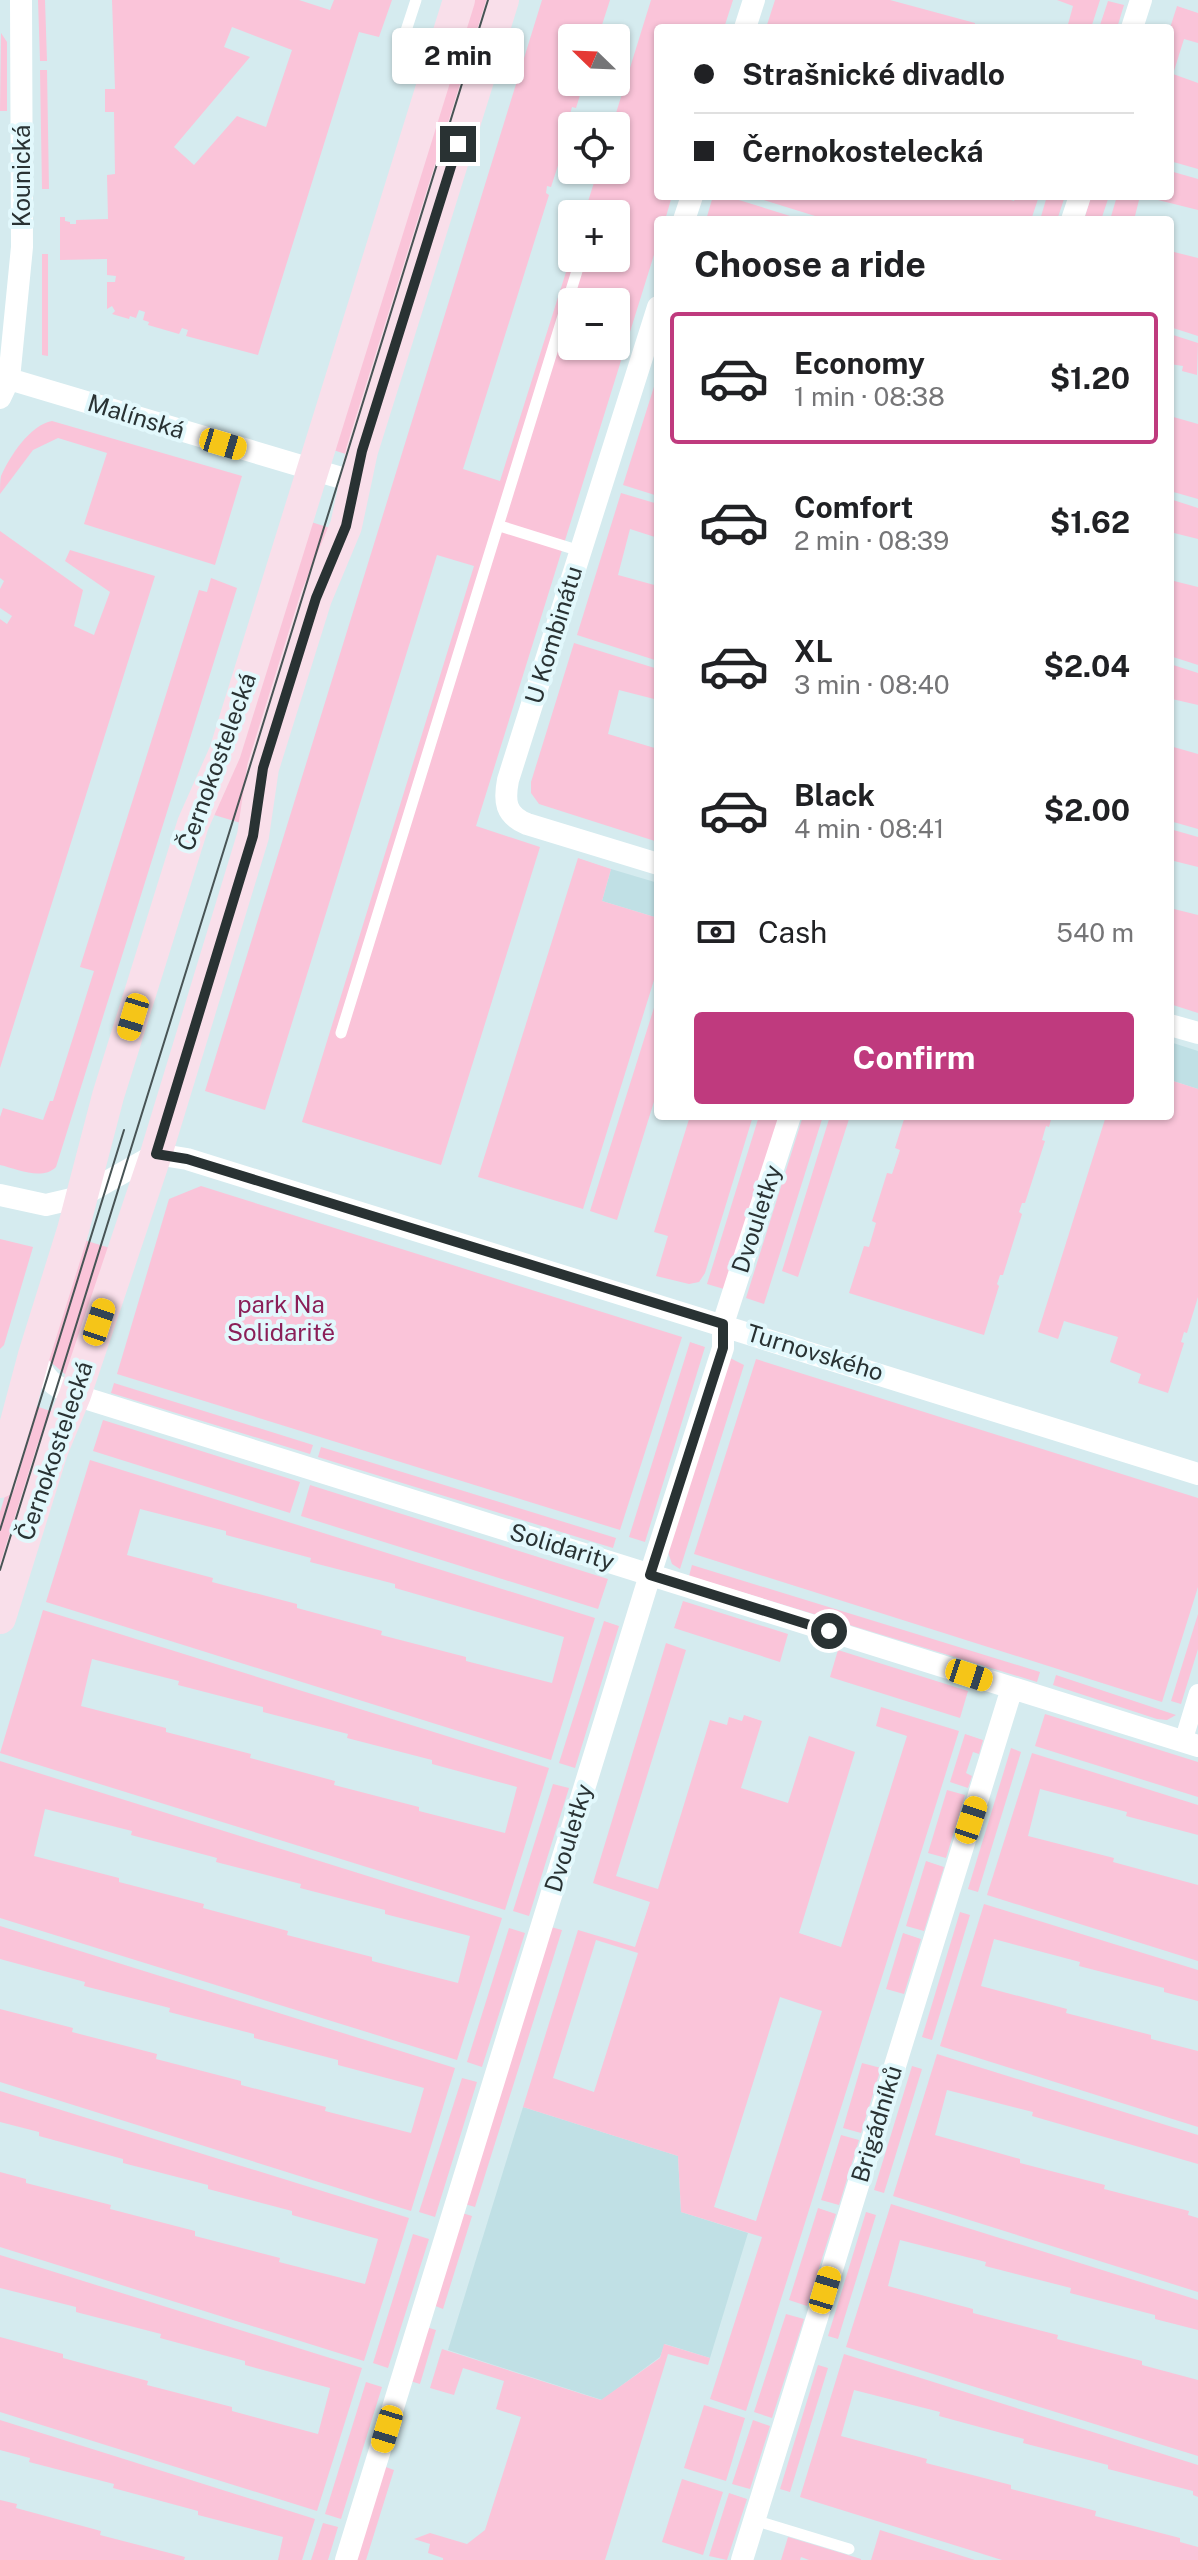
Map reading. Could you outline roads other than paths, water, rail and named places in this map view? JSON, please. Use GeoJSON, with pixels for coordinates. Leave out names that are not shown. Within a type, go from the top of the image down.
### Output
{"type":"FeatureCollection","features":[{"type":"Feature","properties":{"kind":"main road","name":"Černokostelecká"},"geometry":{"type":"LineString","coordinates":[[0,1482],[34,1355],[73,1230],[108,1096],[193,824],[225,752],[459,0]]}},
{"type":"Feature","properties":{"kind":"main road","name":"Černokostelecká"},"geometry":{"type":"LineString","coordinates":[[0,1618],[52,1451],[75,1395],[156,1154],[253,836],[263,768],[316,598],[346,526],[368,431],[503,0]]}},
{"type":"Feature","properties":{"kind":"street"},"geometry":{"type":"LineString","coordinates":[[746,24],[754,0]]}},
{"type":"Feature","properties":{"kind":"street"},"geometry":{"type":"LineString","coordinates":[[1133,24],[1141,0]]}},
{"type":"Feature","properties":{"kind":"street","name":"Kounická"},"geometry":{"type":"LineString","coordinates":[[4,388],[22,247],[14,11]]}},
{"type":"Feature","properties":{"kind":"street","name":"U Kombinátu"},"geometry":{"type":"LineString","coordinates":[[654,320],[508,780],[505,803],[512,816],[527,824],[654,863]]}},
{"type":"Feature","properties":{"kind":"street","name":"Malínská"},"geometry":{"type":"LineString","coordinates":[[4,388],[355,482]]}},
{"type":"Feature","properties":{"kind":"street"},"geometry":{"type":"LineString","coordinates":[[1174,1026],[1198,1033]]}},
{"type":"Feature","properties":{"kind":"street","name":"Dvouletky"},"geometry":{"type":"LineString","coordinates":[[346,2560],[723,1348],[723,1324],[789,1120]]}},
{"type":"Feature","properties":{"kind":"street"},"geometry":{"type":"LineString","coordinates":[[0,1195],[46,1205],[80,1197],[156,1154]]}},
{"type":"Feature","properties":{"kind":"street","name":"Turnovského"},"geometry":{"type":"LineString","coordinates":[[156,1154],[187,1159],[1198,1474]]}},
{"type":"Feature","properties":{"kind":"street","name":"Solidarity"},"geometry":{"type":"LineString","coordinates":[[34,1355],[57,1388],[75,1395],[1190,1744]]}},
{"type":"Feature","properties":{"kind":"street","name":"Brigádníků"},"geometry":{"type":"LineString","coordinates":[[742,2560],[1012,1688]]}},
{"type":"Feature","properties":{"kind":"street"},"geometry":{"type":"LineString","coordinates":[[1190,1744],[1198,1693]]}},
{"type":"Feature","properties":{"kind":"lane"},"geometry":{"type":"LineString","coordinates":[[416,0],[400,49],[441,60]]}},
{"type":"Feature","properties":{"kind":"lane"},"geometry":{"type":"LineString","coordinates":[[341,1033],[577,272]]}},
{"type":"Feature","properties":{"kind":"lane"},"geometry":{"type":"LineString","coordinates":[[500,526],[580,551]]}},
{"type":"Feature","properties":{"kind":"lane"},"geometry":{"type":"LineString","coordinates":[[754,2520],[849,2549]]}},
{"type":"Feature","properties":{"kind":"tram line"},"geometry":{"type":"LineString","coordinates":[[0,1570],[488,0]]}},
{"type":"Feature","properties":{"kind":"tram line"},"geometry":{"type":"LineString","coordinates":[[0,1530],[124,1130]]}},
{"type":"Feature","properties":{"kind":"park label","name":"park Na Solidaritě"},"geometry":{"type":"Point","coordinates":[281,1319]}}]}
